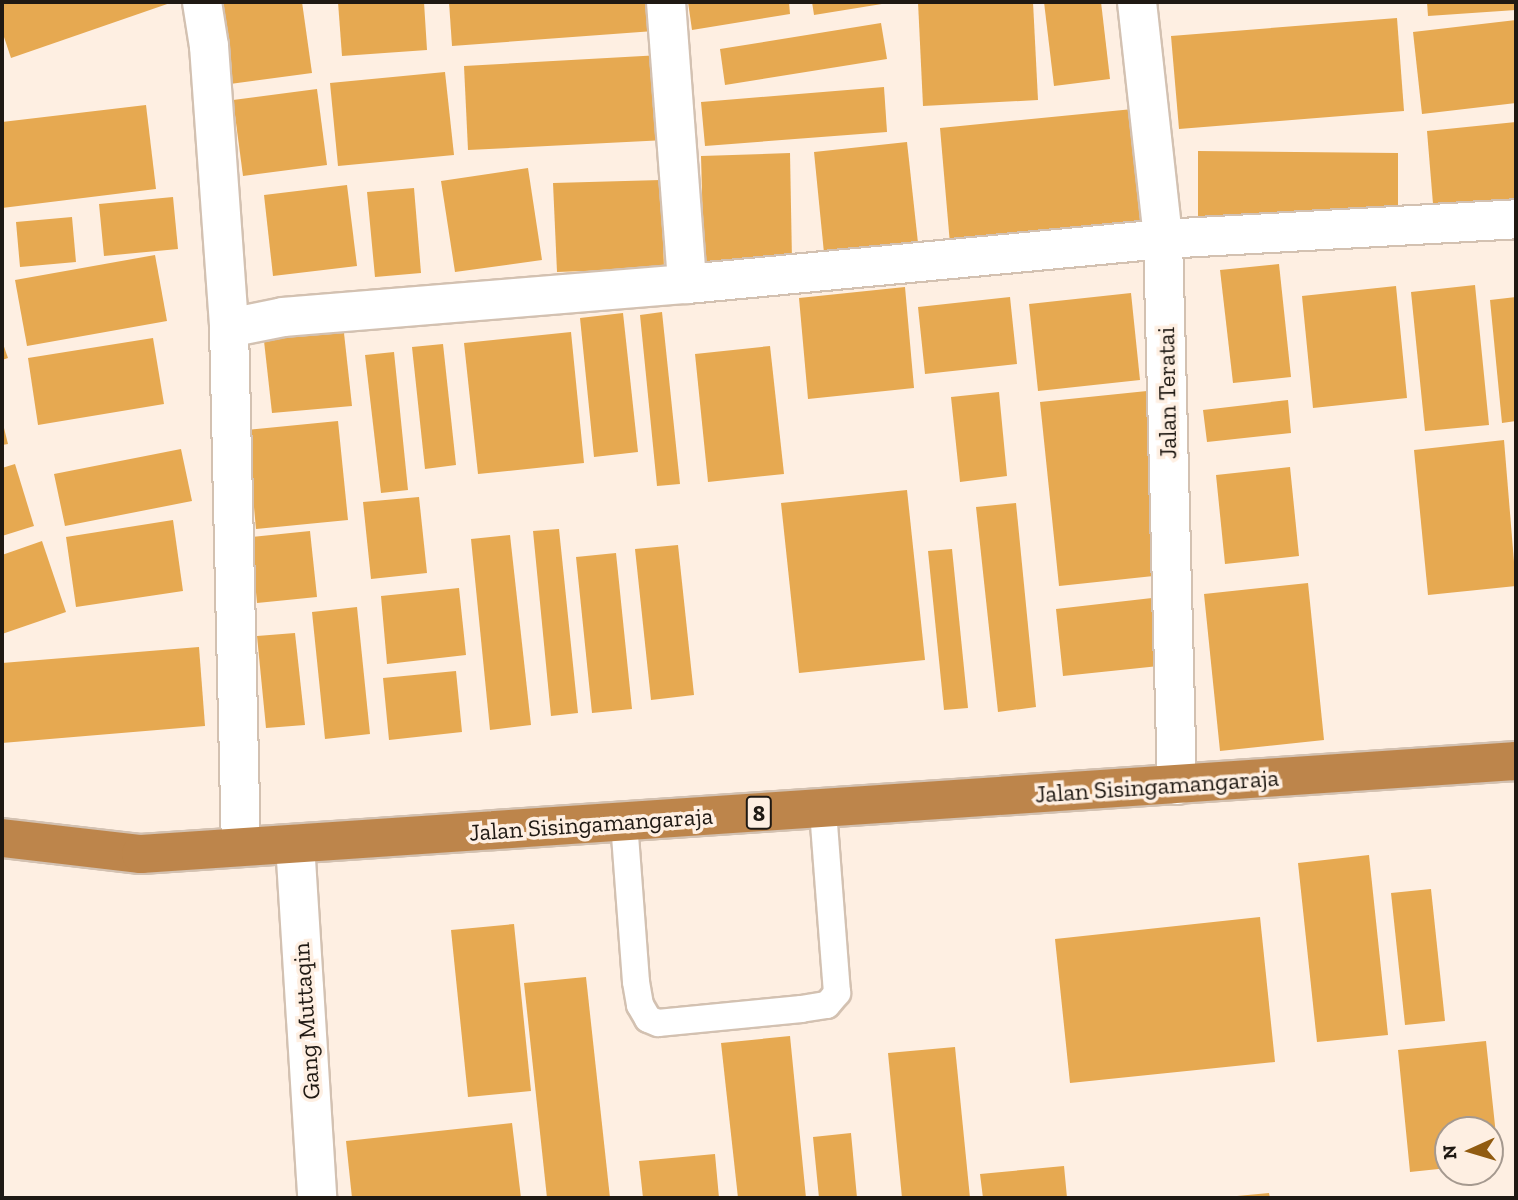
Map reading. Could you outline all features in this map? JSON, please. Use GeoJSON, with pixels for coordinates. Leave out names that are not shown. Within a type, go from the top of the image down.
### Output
{"type":"FeatureCollection","features":[{"type":"Feature","properties":{"kind":"highway","name":"Jalan Sisingamangaraja"},"geometry":{"type":"LineString","coordinates":[[2,838],[141,854],[1516,761]]}},
{"type":"Feature","properties":{"kind":"street"},"geometry":{"type":"LineString","coordinates":[[202,2],[209,46],[229,328],[241,847]]}},
{"type":"Feature","properties":{"kind":"street"},"geometry":{"type":"LineString","coordinates":[[666,2],[687,284]]}},
{"type":"Feature","properties":{"kind":"street","name":"Jalan Teratai"},"geometry":{"type":"LineString","coordinates":[[1137,2],[1163,239],[1177,785]]}},
{"type":"Feature","properties":{"kind":"street"},"geometry":{"type":"LineString","coordinates":[[229,328],[283,317],[687,284],[1163,239],[1516,219]]}},
{"type":"Feature","properties":{"kind":"street","name":"Gang Muttaqin"},"geometry":{"type":"LineString","coordinates":[[295,844],[317,1198]]}},
{"type":"Feature","properties":{"kind":"lane"},"geometry":{"type":"LineString","coordinates":[[624,822],[640,1005],[648,1019],[667,1023],[827,1005],[837,993],[822,809]]}},
{"type":"Feature","properties":{"kind":"building"},"geometry":{"type":"Polygon","coordinates":[[[2,2],[173,2],[11,58],[2,31],[2,2]]]}},
{"type":"Feature","properties":{"kind":"building"},"geometry":{"type":"Polygon","coordinates":[[[203,2],[302,2],[312,73],[215,86],[203,2]]]}},
{"type":"Feature","properties":{"kind":"building"},"geometry":{"type":"Polygon","coordinates":[[[338,2],[424,2],[427,50],[342,56],[338,2]]]}},
{"type":"Feature","properties":{"kind":"building"},"geometry":{"type":"Polygon","coordinates":[[[449,2],[652,2],[654,31],[452,46],[449,2]]]}},
{"type":"Feature","properties":{"kind":"building"},"geometry":{"type":"Polygon","coordinates":[[[688,2],[789,2],[790,14],[692,30],[688,2]]]}},
{"type":"Feature","properties":{"kind":"building"},"geometry":{"type":"Polygon","coordinates":[[[812,2],[888,2],[888,3],[814,15],[812,2]]]}},
{"type":"Feature","properties":{"kind":"building"},"geometry":{"type":"Polygon","coordinates":[[[918,2],[1033,2],[1038,100],[923,106],[918,2]]]}},
{"type":"Feature","properties":{"kind":"building"},"geometry":{"type":"Polygon","coordinates":[[[1044,2],[1101,2],[1110,79],[1054,86],[1044,2]]]}},
{"type":"Feature","properties":{"kind":"building"},"geometry":{"type":"Polygon","coordinates":[[[1427,2],[1516,2],[1516,10],[1428,16],[1427,2]]]}},
{"type":"Feature","properties":{"kind":"building"},"geometry":{"type":"Polygon","coordinates":[[[1397,18],[1404,111],[1179,129],[1171,36],[1397,18]]]}},
{"type":"Feature","properties":{"kind":"building"},"geometry":{"type":"Polygon","coordinates":[[[1516,20],[1516,103],[1422,114],[1413,32],[1516,20]]]}},
{"type":"Feature","properties":{"kind":"building"},"geometry":{"type":"Polygon","coordinates":[[[881,23],[887,59],[725,85],[720,49],[881,23]]]}},
{"type":"Feature","properties":{"kind":"building"},"geometry":{"type":"Polygon","coordinates":[[[661,55],[666,140],[468,150],[464,66],[661,55]]]}},
{"type":"Feature","properties":{"kind":"building"},"geometry":{"type":"Polygon","coordinates":[[[445,72],[454,155],[338,166],[330,83],[445,72]]]}},
{"type":"Feature","properties":{"kind":"building"},"geometry":{"type":"Polygon","coordinates":[[[884,87],[887,132],[705,146],[701,102],[884,87]]]}},
{"type":"Feature","properties":{"kind":"building"},"geometry":{"type":"Polygon","coordinates":[[[317,89],[327,165],[243,176],[233,100],[317,89]]]}},
{"type":"Feature","properties":{"kind":"building"},"geometry":{"type":"Polygon","coordinates":[[[146,105],[156,189],[2,208],[2,122],[146,105]]]}},
{"type":"Feature","properties":{"kind":"building"},"geometry":{"type":"Polygon","coordinates":[[[1133,109],[1144,225],[950,244],[940,128],[1133,109]]]}},
{"type":"Feature","properties":{"kind":"building"},"geometry":{"type":"Polygon","coordinates":[[[1516,122],[1516,208],[1434,216],[1427,131],[1516,122]]]}},
{"type":"Feature","properties":{"kind":"building"},"geometry":{"type":"Polygon","coordinates":[[[907,142],[918,243],[824,253],[814,152],[907,142]]]}},
{"type":"Feature","properties":{"kind":"building"},"geometry":{"type":"Polygon","coordinates":[[[1198,151],[1398,153],[1398,223],[1198,220],[1198,151]]]}},
{"type":"Feature","properties":{"kind":"building"},"geometry":{"type":"Polygon","coordinates":[[[790,153],[792,261],[704,264],[701,156],[790,153]]]}},
{"type":"Feature","properties":{"kind":"building"},"geometry":{"type":"Polygon","coordinates":[[[528,168],[542,260],[455,272],[441,181],[528,168]]]}},
{"type":"Feature","properties":{"kind":"building"},"geometry":{"type":"Polygon","coordinates":[[[661,180],[664,268],[557,272],[553,183],[661,180]]]}},
{"type":"Feature","properties":{"kind":"building"},"geometry":{"type":"Polygon","coordinates":[[[347,185],[357,266],[273,276],[264,195],[347,185]]]}},
{"type":"Feature","properties":{"kind":"building"},"geometry":{"type":"Polygon","coordinates":[[[414,188],[421,273],[375,277],[367,192],[414,188]]]}},
{"type":"Feature","properties":{"kind":"building"},"geometry":{"type":"Polygon","coordinates":[[[173,197],[178,249],[104,256],[99,204],[173,197]]]}},
{"type":"Feature","properties":{"kind":"building"},"geometry":{"type":"Polygon","coordinates":[[[72,217],[76,262],[20,267],[16,222],[72,217]]]}},
{"type":"Feature","properties":{"kind":"building"},"geometry":{"type":"Polygon","coordinates":[[[155,255],[167,321],[27,346],[15,280],[155,255]]]}},
{"type":"Feature","properties":{"kind":"building"},"geometry":{"type":"Polygon","coordinates":[[[1279,264],[1291,377],[1233,383],[1220,270],[1279,264]]]}},
{"type":"Feature","properties":{"kind":"building"},"geometry":{"type":"Polygon","coordinates":[[[1475,285],[1489,425],[1425,431],[1411,292],[1475,285]]]}},
{"type":"Feature","properties":{"kind":"building"},"geometry":{"type":"Polygon","coordinates":[[[1396,286],[1407,398],[1313,408],[1302,296],[1396,286]]]}},
{"type":"Feature","properties":{"kind":"building"},"geometry":{"type":"Polygon","coordinates":[[[905,287],[914,388],[808,399],[799,298],[905,287]]]}},
{"type":"Feature","properties":{"kind":"building"},"geometry":{"type":"Polygon","coordinates":[[[1131,293],[1140,380],[1038,391],[1029,304],[1131,293]]]}},
{"type":"Feature","properties":{"kind":"building"},"geometry":{"type":"Polygon","coordinates":[[[1010,297],[1017,364],[925,374],[918,307],[1010,297]]]}},
{"type":"Feature","properties":{"kind":"building"},"geometry":{"type":"Polygon","coordinates":[[[1516,297],[1516,421],[1502,423],[1490,300],[1516,297]]]}},
{"type":"Feature","properties":{"kind":"building"},"geometry":{"type":"Polygon","coordinates":[[[662,312],[680,484],[657,486],[640,315],[662,312]]]}},
{"type":"Feature","properties":{"kind":"building"},"geometry":{"type":"Polygon","coordinates":[[[623,313],[638,452],[594,457],[580,318],[623,313]]]}},
{"type":"Feature","properties":{"kind":"building"},"geometry":{"type":"Polygon","coordinates":[[[343,324],[352,406],[272,413],[263,332],[343,324]]]}},
{"type":"Feature","properties":{"kind":"building"},"geometry":{"type":"Polygon","coordinates":[[[571,332],[584,463],[478,474],[464,343],[571,332]]]}},
{"type":"Feature","properties":{"kind":"building"},"geometry":{"type":"Polygon","coordinates":[[[153,338],[164,404],[38,425],[28,358],[153,338]]]}},
{"type":"Feature","properties":{"kind":"building"},"geometry":{"type":"Polygon","coordinates":[[[2,341],[8,358],[2,360],[2,341]]]}},
{"type":"Feature","properties":{"kind":"building"},"geometry":{"type":"Polygon","coordinates":[[[443,344],[456,465],[425,469],[412,347],[443,344]]]}},
{"type":"Feature","properties":{"kind":"building"},"geometry":{"type":"Polygon","coordinates":[[[770,346],[784,474],[708,482],[695,354],[770,346]]]}},
{"type":"Feature","properties":{"kind":"building"},"geometry":{"type":"Polygon","coordinates":[[[394,352],[408,490],[381,493],[365,355],[394,352]]]}},
{"type":"Feature","properties":{"kind":"building"},"geometry":{"type":"Polygon","coordinates":[[[1147,391],[1163,575],[1059,586],[1040,402],[1147,391]]]}},
{"type":"Feature","properties":{"kind":"building"},"geometry":{"type":"Polygon","coordinates":[[[999,392],[1007,476],[960,482],[951,397],[999,392]]]}},
{"type":"Feature","properties":{"kind":"building"},"geometry":{"type":"Polygon","coordinates":[[[1288,400],[1291,433],[1207,442],[1203,410],[1288,400]]]}},
{"type":"Feature","properties":{"kind":"building"},"geometry":{"type":"Polygon","coordinates":[[[338,421],[348,520],[256,529],[247,430],[338,421]]]}},
{"type":"Feature","properties":{"kind":"building"},"geometry":{"type":"Polygon","coordinates":[[[2,425],[8,444],[2,445],[2,425]]]}},
{"type":"Feature","properties":{"kind":"building"},"geometry":{"type":"Polygon","coordinates":[[[1504,440],[1516,586],[1428,595],[1414,450],[1504,440]]]}},
{"type":"Feature","properties":{"kind":"building"},"geometry":{"type":"Polygon","coordinates":[[[181,449],[192,501],[65,526],[54,474],[181,449]]]}},
{"type":"Feature","properties":{"kind":"building"},"geometry":{"type":"Polygon","coordinates":[[[15,464],[34,526],[2,536],[2,468],[15,464]]]}},
{"type":"Feature","properties":{"kind":"building"},"geometry":{"type":"Polygon","coordinates":[[[1290,467],[1299,556],[1225,564],[1216,475],[1290,467]]]}},
{"type":"Feature","properties":{"kind":"building"},"geometry":{"type":"Polygon","coordinates":[[[907,490],[925,660],[799,673],[781,503],[907,490]]]}},
{"type":"Feature","properties":{"kind":"building"},"geometry":{"type":"Polygon","coordinates":[[[419,497],[427,573],[371,579],[363,502],[419,497]]]}},
{"type":"Feature","properties":{"kind":"building"},"geometry":{"type":"Polygon","coordinates":[[[1016,503],[1036,707],[998,712],[976,507],[1016,503]]]}},
{"type":"Feature","properties":{"kind":"building"},"geometry":{"type":"Polygon","coordinates":[[[173,520],[183,591],[76,607],[66,537],[173,520]]]}},
{"type":"Feature","properties":{"kind":"building"},"geometry":{"type":"Polygon","coordinates":[[[559,529],[578,713],[551,716],[533,531],[559,529]]]}},
{"type":"Feature","properties":{"kind":"building"},"geometry":{"type":"Polygon","coordinates":[[[310,531],[317,597],[257,603],[251,537],[310,531]]]}},
{"type":"Feature","properties":{"kind":"building"},"geometry":{"type":"Polygon","coordinates":[[[510,535],[531,725],[490,730],[471,539],[510,535]]]}},
{"type":"Feature","properties":{"kind":"building"},"geometry":{"type":"Polygon","coordinates":[[[42,541],[66,612],[2,634],[2,555],[42,541]]]}},
{"type":"Feature","properties":{"kind":"building"},"geometry":{"type":"Polygon","coordinates":[[[678,545],[694,695],[651,700],[635,549],[678,545]]]}},
{"type":"Feature","properties":{"kind":"building"},"geometry":{"type":"Polygon","coordinates":[[[952,549],[968,708],[944,710],[928,551],[952,549]]]}},
{"type":"Feature","properties":{"kind":"building"},"geometry":{"type":"Polygon","coordinates":[[[616,553],[632,709],[592,713],[576,557],[616,553]]]}},
{"type":"Feature","properties":{"kind":"building"},"geometry":{"type":"Polygon","coordinates":[[[1308,583],[1324,740],[1220,751],[1204,594],[1308,583]]]}},
{"type":"Feature","properties":{"kind":"building"},"geometry":{"type":"Polygon","coordinates":[[[459,588],[466,655],[387,664],[381,596],[459,588]]]}},
{"type":"Feature","properties":{"kind":"building"},"geometry":{"type":"Polygon","coordinates":[[[1152,598],[1159,666],[1063,676],[1056,609],[1152,598]]]}},
{"type":"Feature","properties":{"kind":"building"},"geometry":{"type":"Polygon","coordinates":[[[357,607],[370,734],[325,739],[312,612],[357,607]]]}},
{"type":"Feature","properties":{"kind":"building"},"geometry":{"type":"Polygon","coordinates":[[[295,633],[305,725],[266,728],[257,636],[295,633]]]}},
{"type":"Feature","properties":{"kind":"building"},"geometry":{"type":"Polygon","coordinates":[[[199,647],[205,726],[2,743],[2,663],[199,647]]]}},
{"type":"Feature","properties":{"kind":"building"},"geometry":{"type":"Polygon","coordinates":[[[456,671],[462,732],[389,740],[383,678],[456,671]]]}},
{"type":"Feature","properties":{"kind":"building"},"geometry":{"type":"Polygon","coordinates":[[[1369,855],[1388,1035],[1317,1042],[1298,863],[1369,855]]]}},
{"type":"Feature","properties":{"kind":"building"},"geometry":{"type":"Polygon","coordinates":[[[1431,889],[1445,1021],[1405,1025],[1391,893],[1431,889]]]}},
{"type":"Feature","properties":{"kind":"building"},"geometry":{"type":"Polygon","coordinates":[[[1260,917],[1275,1062],[1070,1083],[1055,939],[1260,917]]]}},
{"type":"Feature","properties":{"kind":"building"},"geometry":{"type":"Polygon","coordinates":[[[514,924],[531,1091],[468,1097],[451,930],[514,924]]]}},
{"type":"Feature","properties":{"kind":"building"},"geometry":{"type":"Polygon","coordinates":[[[586,977],[610,1198],[547,1198],[524,983],[586,977]]]}},
{"type":"Feature","properties":{"kind":"building"},"geometry":{"type":"Polygon","coordinates":[[[790,1036],[806,1198],[738,1198],[721,1043],[790,1036]]]}},
{"type":"Feature","properties":{"kind":"building"},"geometry":{"type":"Polygon","coordinates":[[[1486,1041],[1494,1116],[1434,1116],[1434,1169],[1410,1172],[1398,1050],[1486,1041]]]}},
{"type":"Feature","properties":{"kind":"building"},"geometry":{"type":"Polygon","coordinates":[[[955,1047],[970,1198],[902,1198],[888,1053],[955,1047]]]}},
{"type":"Feature","properties":{"kind":"building"},"geometry":{"type":"Polygon","coordinates":[[[512,1123],[521,1198],[352,1198],[346,1141],[512,1123]]]}},
{"type":"Feature","properties":{"kind":"building"},"geometry":{"type":"Polygon","coordinates":[[[851,1133],[857,1198],[819,1198],[813,1137],[851,1133]]]}},
{"type":"Feature","properties":{"kind":"building"},"geometry":{"type":"Polygon","coordinates":[[[715,1154],[719,1198],[643,1198],[639,1161],[715,1154]]]}},
{"type":"Feature","properties":{"kind":"building"},"geometry":{"type":"Polygon","coordinates":[[[1064,1166],[1067,1198],[983,1198],[980,1174],[1064,1166]]]}},
{"type":"Feature","properties":{"kind":"building"},"geometry":{"type":"Polygon","coordinates":[[[1269,1193],[1270,1198],[1237,1196],[1269,1193]]]}}]}
